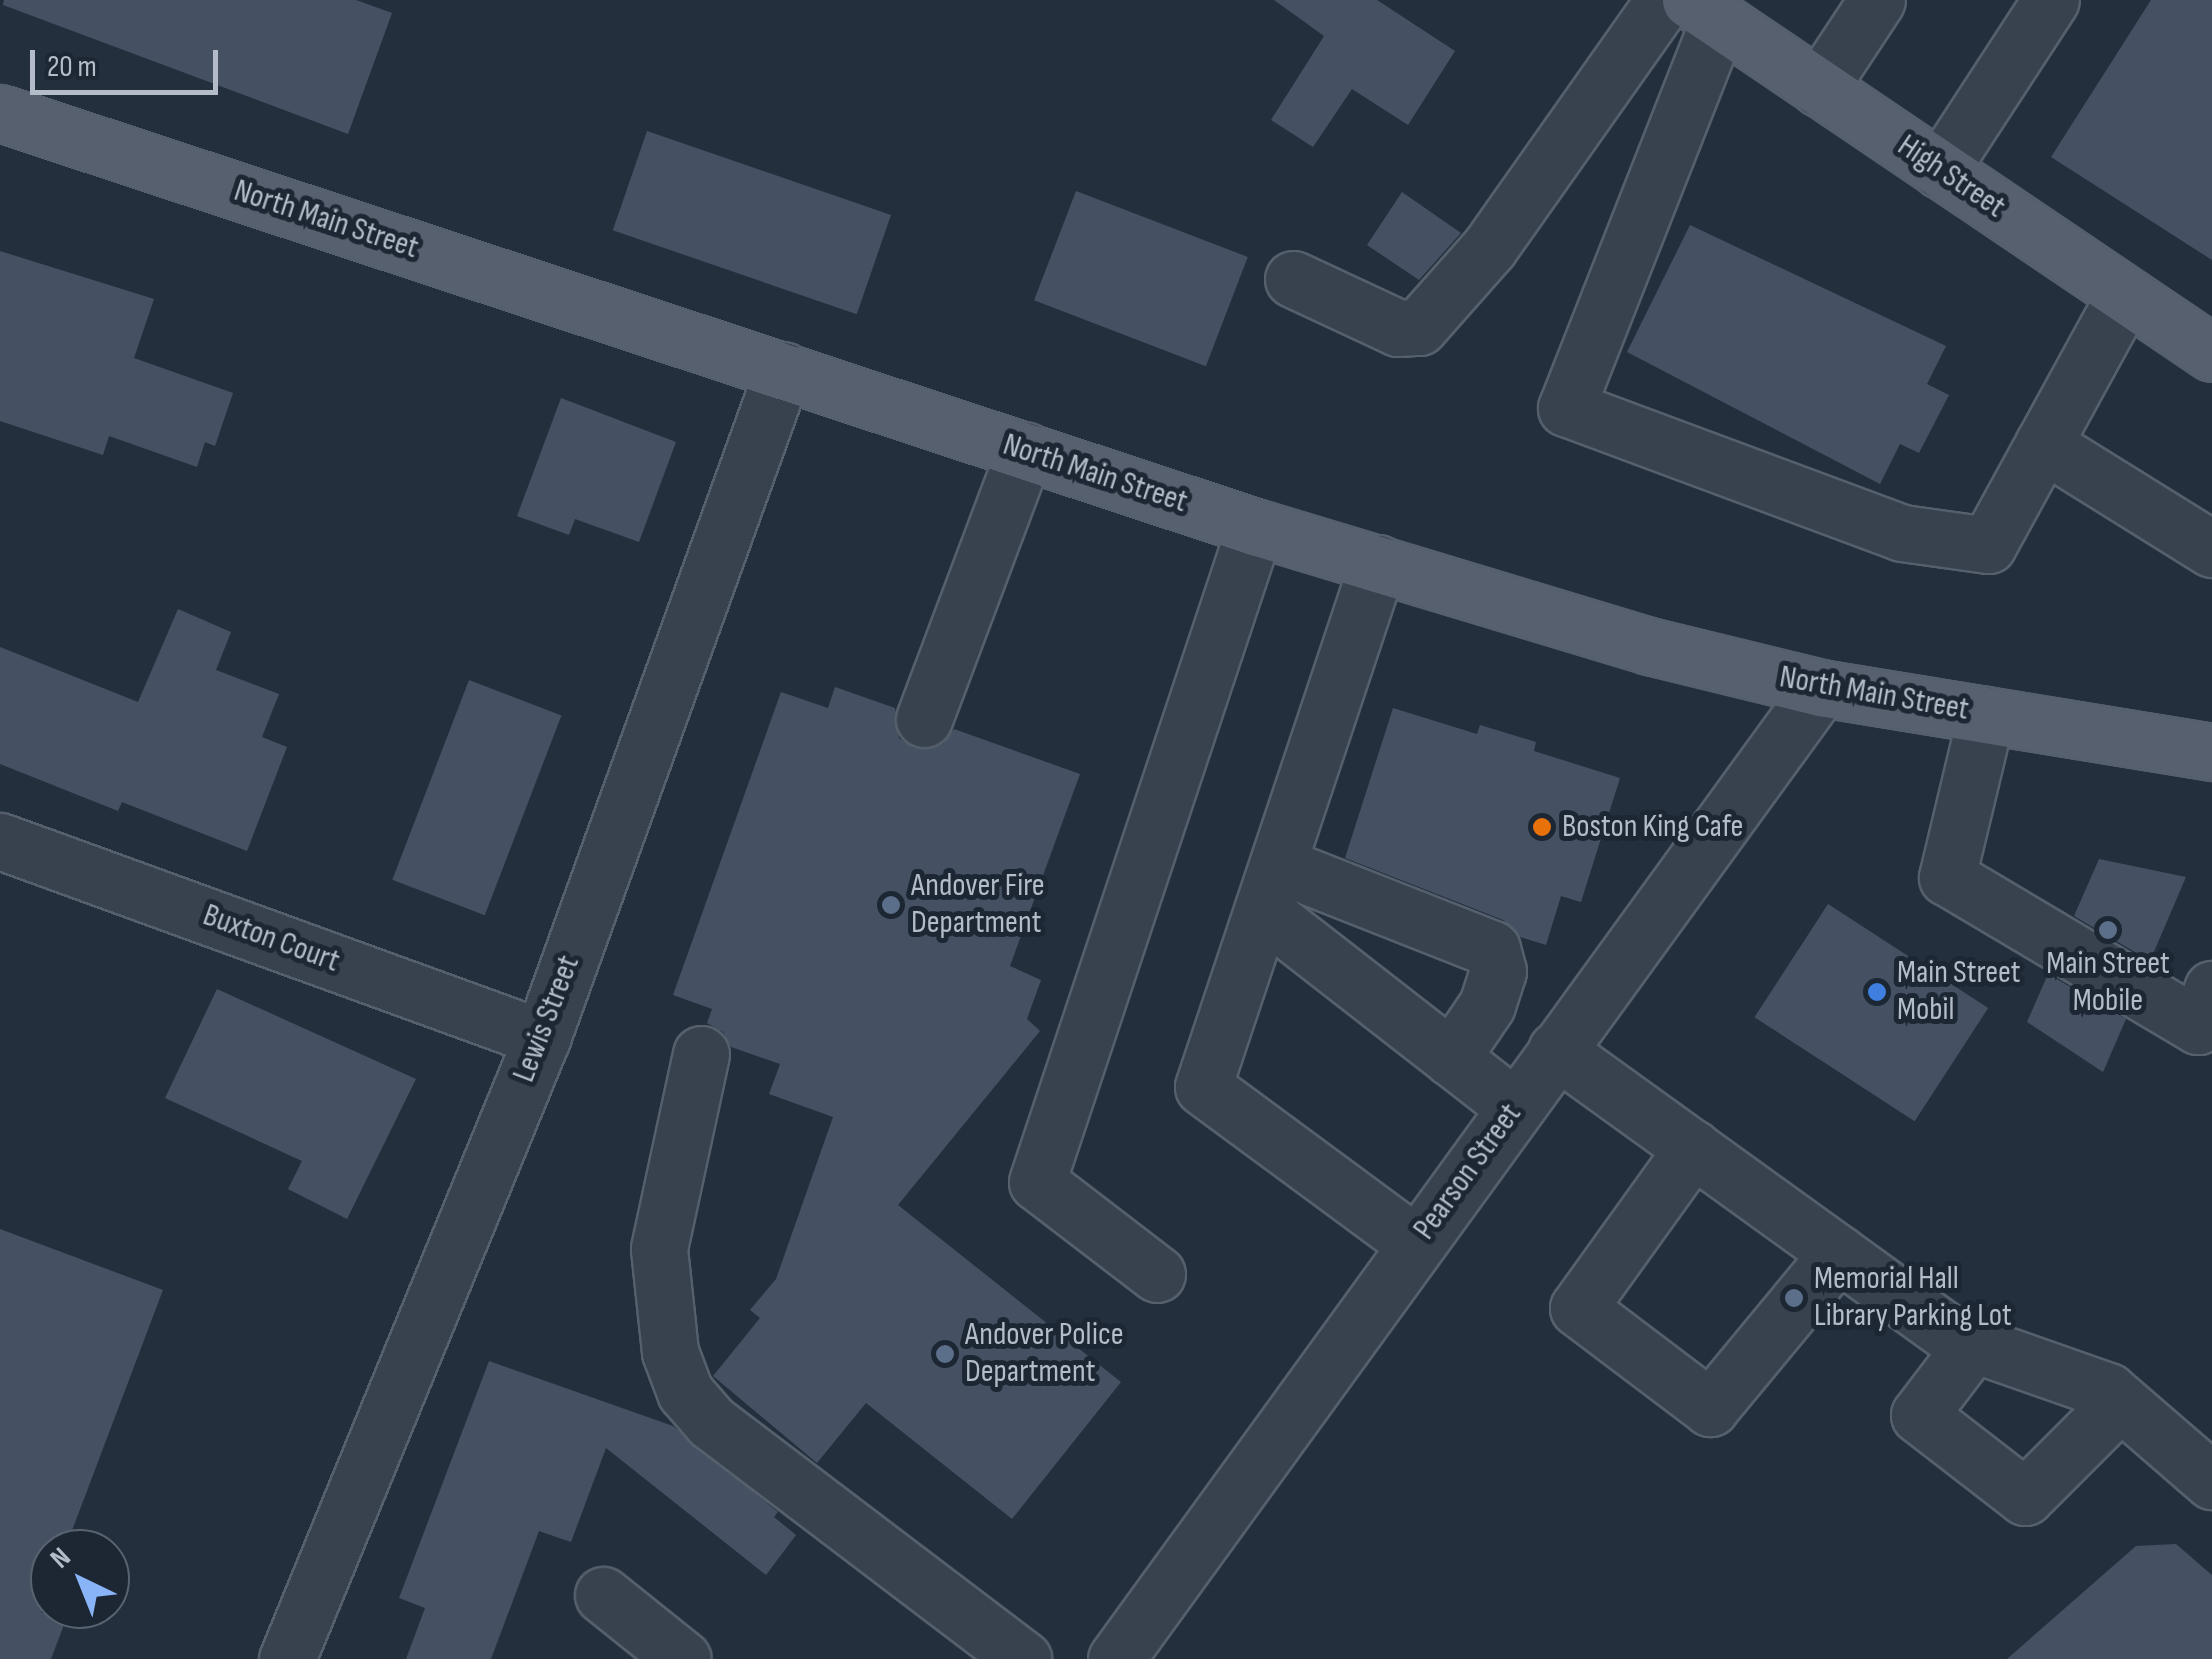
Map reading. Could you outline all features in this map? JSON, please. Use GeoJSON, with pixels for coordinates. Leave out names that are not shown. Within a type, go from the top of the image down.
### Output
{"type":"FeatureCollection","features":[{"type":"Feature","properties":{"kind":"main road","name":"High Street"},"geometry":{"type":"LineString","coordinates":[[1704,10],[2212,353]]}},
{"type":"Feature","properties":{"kind":"main road","name":"North Main Street"},"geometry":{"type":"LineString","coordinates":[[0,113],[1255,526],[1648,646],[1821,688],[2212,752]]}},
{"type":"Feature","properties":{"kind":"street"},"geometry":{"type":"LineString","coordinates":[[1293,278],[1398,328],[1419,326],[1489,248],[1664,0]]}},
{"type":"Feature","properties":{"kind":"street"},"geometry":{"type":"LineString","coordinates":[[1819,88],[1876,0]]}},
{"type":"Feature","properties":{"kind":"street"},"geometry":{"type":"LineString","coordinates":[[1940,170],[2051,0]]}},
{"type":"Feature","properties":{"kind":"street"},"geometry":{"type":"LineString","coordinates":[[1704,10],[1566,408],[1902,533],[1988,545],[2125,294]]}},
{"type":"Feature","properties":{"kind":"street","name":"Lewis Street"},"geometry":{"type":"LineString","coordinates":[[286,1659],[542,1038],[783,370]]}},
{"type":"Feature","properties":{"kind":"street"},"geometry":{"type":"LineString","coordinates":[[2043,444],[2212,549]]}},
{"type":"Feature","properties":{"kind":"street"},"geometry":{"type":"LineString","coordinates":[[924,718],[1025,450]]}},
{"type":"Feature","properties":{"kind":"street"},"geometry":{"type":"LineString","coordinates":[[1157,1274],[1036,1182],[1255,526]]}},
{"type":"Feature","properties":{"kind":"street"},"geometry":{"type":"LineString","coordinates":[[1378,563],[1203,1087],[1416,1244]]}},
{"type":"Feature","properties":{"kind":"street","name":"Pearson Street"},"geometry":{"type":"LineString","coordinates":[[1116,1659],[1821,688]]}},
{"type":"Feature","properties":{"kind":"street"},"geometry":{"type":"LineString","coordinates":[[1986,715],[1947,877],[2198,1026],[2212,989]]}},
{"type":"Feature","properties":{"kind":"street","name":"Buxton Court"},"geometry":{"type":"LineString","coordinates":[[0,841],[542,1038]]}},
{"type":"Feature","properties":{"kind":"street"},"geometry":{"type":"LineString","coordinates":[[1271,888],[1451,1058],[1515,1107]]}},
{"type":"Feature","properties":{"kind":"street"},"geometry":{"type":"LineString","coordinates":[[1271,888],[1492,949],[1498,970],[1487,1005],[1451,1058]]}},
{"type":"Feature","properties":{"kind":"street"},"geometry":{"type":"LineString","coordinates":[[1556,1050],[1954,1338],[2108,1391],[2212,1482]]}},
{"type":"Feature","properties":{"kind":"street"},"geometry":{"type":"LineString","coordinates":[[702,1054],[659,1249],[670,1352],[685,1392],[711,1422],[1023,1659]]}},
{"type":"Feature","properties":{"kind":"street"},"geometry":{"type":"LineString","coordinates":[[1693,1148],[1578,1308],[1710,1408],[1838,1253]]}},
{"type":"Feature","properties":{"kind":"street"},"geometry":{"type":"LineString","coordinates":[[1973,1344],[1918,1415],[2025,1497],[2120,1402]]}},
{"type":"Feature","properties":{"kind":"street"},"geometry":{"type":"LineString","coordinates":[[604,1595],[683,1659]]}},
{"type":"Feature","properties":{"kind":"building"},"geometry":{"type":"Polygon","coordinates":[[[4,0],[356,0],[392,13],[348,134],[3,5],[4,0]]]}},
{"type":"Feature","properties":{"kind":"building"},"geometry":{"type":"Polygon","coordinates":[[[1274,0],[1377,0],[1455,51],[1408,125],[1352,89],[1313,147],[1271,120],[1324,36],[1274,0]]]}},
{"type":"Feature","properties":{"kind":"building"},"geometry":{"type":"Polygon","coordinates":[[[2151,0],[2212,0],[2212,260],[2051,157],[2151,0]]]}},
{"type":"Feature","properties":{"kind":"building"},"geometry":{"type":"Polygon","coordinates":[[[647,131],[891,215],[857,314],[613,230],[647,131]]]}},
{"type":"Feature","properties":{"kind":"building"},"geometry":{"type":"Polygon","coordinates":[[[1076,191],[1248,257],[1206,366],[1034,300],[1076,191]]]}},
{"type":"Feature","properties":{"kind":"building"},"geometry":{"type":"Polygon","coordinates":[[[1402,192],[1461,233],[1419,280],[1367,245],[1402,192]]]}},
{"type":"Feature","properties":{"kind":"building"},"geometry":{"type":"Polygon","coordinates":[[[1690,225],[1946,346],[1927,384],[1949,395],[1919,453],[1900,444],[1880,484],[1627,352],[1690,225]]]}},
{"type":"Feature","properties":{"kind":"building"},"geometry":{"type":"Polygon","coordinates":[[[0,251],[154,299],[134,358],[233,393],[215,446],[205,442],[197,467],[109,436],[103,455],[0,421],[0,251]]]}},
{"type":"Feature","properties":{"kind":"building"},"geometry":{"type":"Polygon","coordinates":[[[561,398],[676,442],[639,542],[575,519],[569,535],[517,516],[561,398]]]}},
{"type":"Feature","properties":{"kind":"building"},"geometry":{"type":"Polygon","coordinates":[[[178,609],[231,632],[216,670],[279,694],[262,737],[287,747],[247,851],[122,802],[118,811],[0,764],[0,647],[138,702],[178,609]]]}},
{"type":"Feature","properties":{"kind":"building"},"geometry":{"type":"Polygon","coordinates":[[[469,680],[561,715],[485,915],[392,880],[469,680]]]}},
{"type":"Feature","properties":{"kind":"building"},"geometry":{"type":"Polygon","coordinates":[[[835,687],[895,708],[899,738],[914,748],[943,744],[954,729],[1080,774],[1010,966],[1041,980],[1027,1019],[1040,1031],[898,1205],[1121,1382],[1012,1519],[866,1403],[817,1463],[713,1376],[760,1318],[750,1310],[776,1279],[833,1117],[769,1094],[780,1064],[731,1047],[723,1032],[707,1023],[712,1009],[673,995],[781,692],[828,708],[835,687]]]}},
{"type":"Feature","properties":{"kind":"building"},"geometry":{"type":"Polygon","coordinates":[[[1393,708],[1477,734],[1480,725],[1536,742],[1534,751],[1620,778],[1581,902],[1561,896],[1546,945],[1520,937],[1503,920],[1345,858],[1393,708]]]}},
{"type":"Feature","properties":{"kind":"building"},"geometry":{"type":"Polygon","coordinates":[[[2099,859],[2186,877],[2150,961],[2074,916],[2099,859]]]}},
{"type":"Feature","properties":{"kind":"building"},"geometry":{"type":"Polygon","coordinates":[[[1828,904],[1988,1008],[1915,1121],[1754,1017],[1828,904]]]}},
{"type":"Feature","properties":{"kind":"building"},"geometry":{"type":"Polygon","coordinates":[[[2048,974],[2126,1019],[2103,1072],[2027,1022],[2048,974]]]}},
{"type":"Feature","properties":{"kind":"building"},"geometry":{"type":"Polygon","coordinates":[[[217,989],[416,1079],[347,1219],[288,1189],[302,1161],[165,1098],[217,989]]]}},
{"type":"Feature","properties":{"kind":"building"},"geometry":{"type":"Polygon","coordinates":[[[0,1229],[163,1290],[73,1529],[30,1529],[30,1629],[62,1629],[51,1659],[0,1659],[0,1229]]]}},
{"type":"Feature","properties":{"kind":"building"},"geometry":{"type":"Polygon","coordinates":[[[489,1361],[673,1426],[778,1512],[774,1517],[796,1535],[766,1575],[606,1448],[571,1542],[539,1531],[491,1659],[406,1659],[425,1608],[399,1598],[489,1361]]]}},
{"type":"Feature","properties":{"kind":"building"},"geometry":{"type":"Polygon","coordinates":[[[2176,1544],[2212,1575],[2212,1659],[2007,1659],[2136,1546],[2176,1544]]]}},
{"type":"Feature","properties":{"kind":"place","name":"Boston King Cafe"},"geometry":{"type":"Point","coordinates":[1542,827]}},
{"type":"Feature","properties":{"kind":"place","name":"Andover Fire Department"},"geometry":{"type":"Point","coordinates":[891,905]}},
{"type":"Feature","properties":{"kind":"place","name":"Main Street Mobile"},"geometry":{"type":"Point","coordinates":[2108,930]}},
{"type":"Feature","properties":{"kind":"place","name":"Main Street Mobil"},"geometry":{"type":"Point","coordinates":[1877,992]}},
{"type":"Feature","properties":{"kind":"place","name":"Memorial Hall Library Parking Lot"},"geometry":{"type":"Point","coordinates":[1794,1298]}},
{"type":"Feature","properties":{"kind":"place","name":"Andover Police Department"},"geometry":{"type":"Point","coordinates":[945,1354]}}]}
